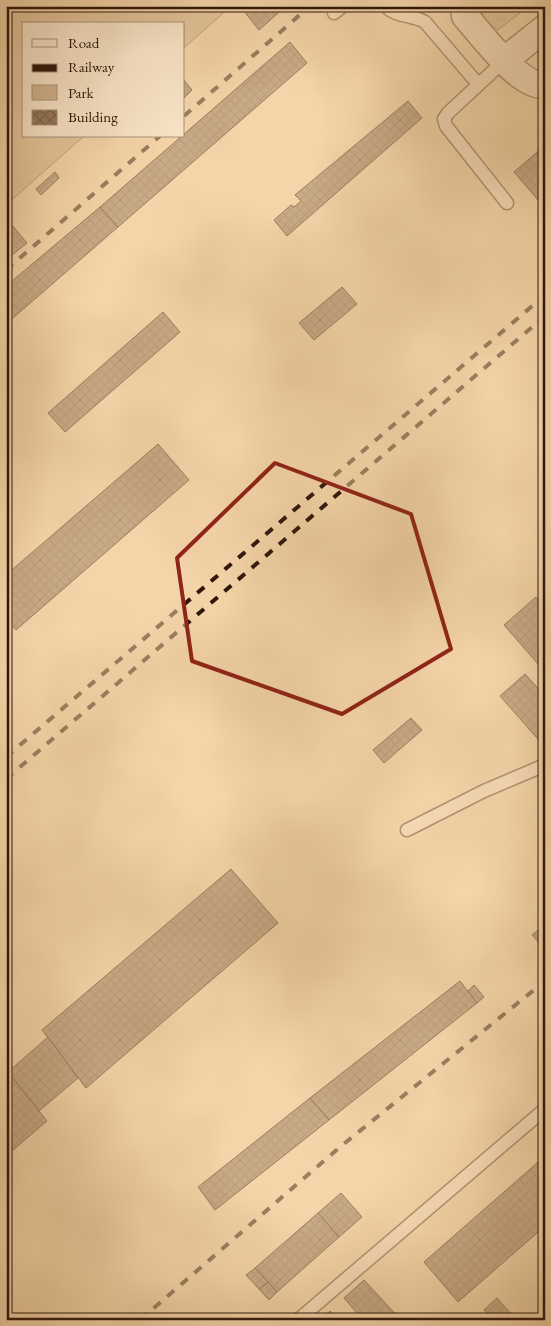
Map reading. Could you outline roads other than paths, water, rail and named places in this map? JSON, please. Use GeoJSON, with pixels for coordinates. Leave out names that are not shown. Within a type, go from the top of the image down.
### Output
{"type":"FeatureCollection","features":[{"type":"Feature","properties":{"kind":"street"},"geometry":{"type":"LineString","coordinates":[[464,6],[465,16],[522,78],[537,86],[545,85]]}},
{"type":"Feature","properties":{"kind":"street"},"geometry":{"type":"LineString","coordinates":[[505,60],[545,28]]}},
{"type":"Feature","properties":{"kind":"lane"},"geometry":{"type":"LineString","coordinates":[[385,6],[392,14],[417,18],[424,22],[478,84]]}},
{"type":"Feature","properties":{"kind":"lane"},"geometry":{"type":"LineString","coordinates":[[505,60],[478,84],[444,119],[446,126],[508,203]]}},
{"type":"Feature","properties":{"kind":"lane"},"geometry":{"type":"LineString","coordinates":[[407,830],[484,790],[545,766]]}},
{"type":"Feature","properties":{"kind":"lane"},"geometry":{"type":"LineString","coordinates":[[298,1320],[545,1109]]}},
{"type":"Feature","properties":{"kind":"railway"},"geometry":{"type":"LineString","coordinates":[[185,115],[310,6]]}},
{"type":"Feature","properties":{"kind":"railway"},"geometry":{"type":"LineString","coordinates":[[6,270],[158,138]]}},
{"type":"Feature","properties":{"kind":"railway"},"geometry":{"type":"LineString","coordinates":[[6,757],[545,295]]}},
{"type":"Feature","properties":{"kind":"railway"},"geometry":{"type":"LineString","coordinates":[[6,779],[545,316]]}},
{"type":"Feature","properties":{"kind":"railway"},"geometry":{"type":"LineString","coordinates":[[140,1320],[340,1147],[545,981]]}}]}
